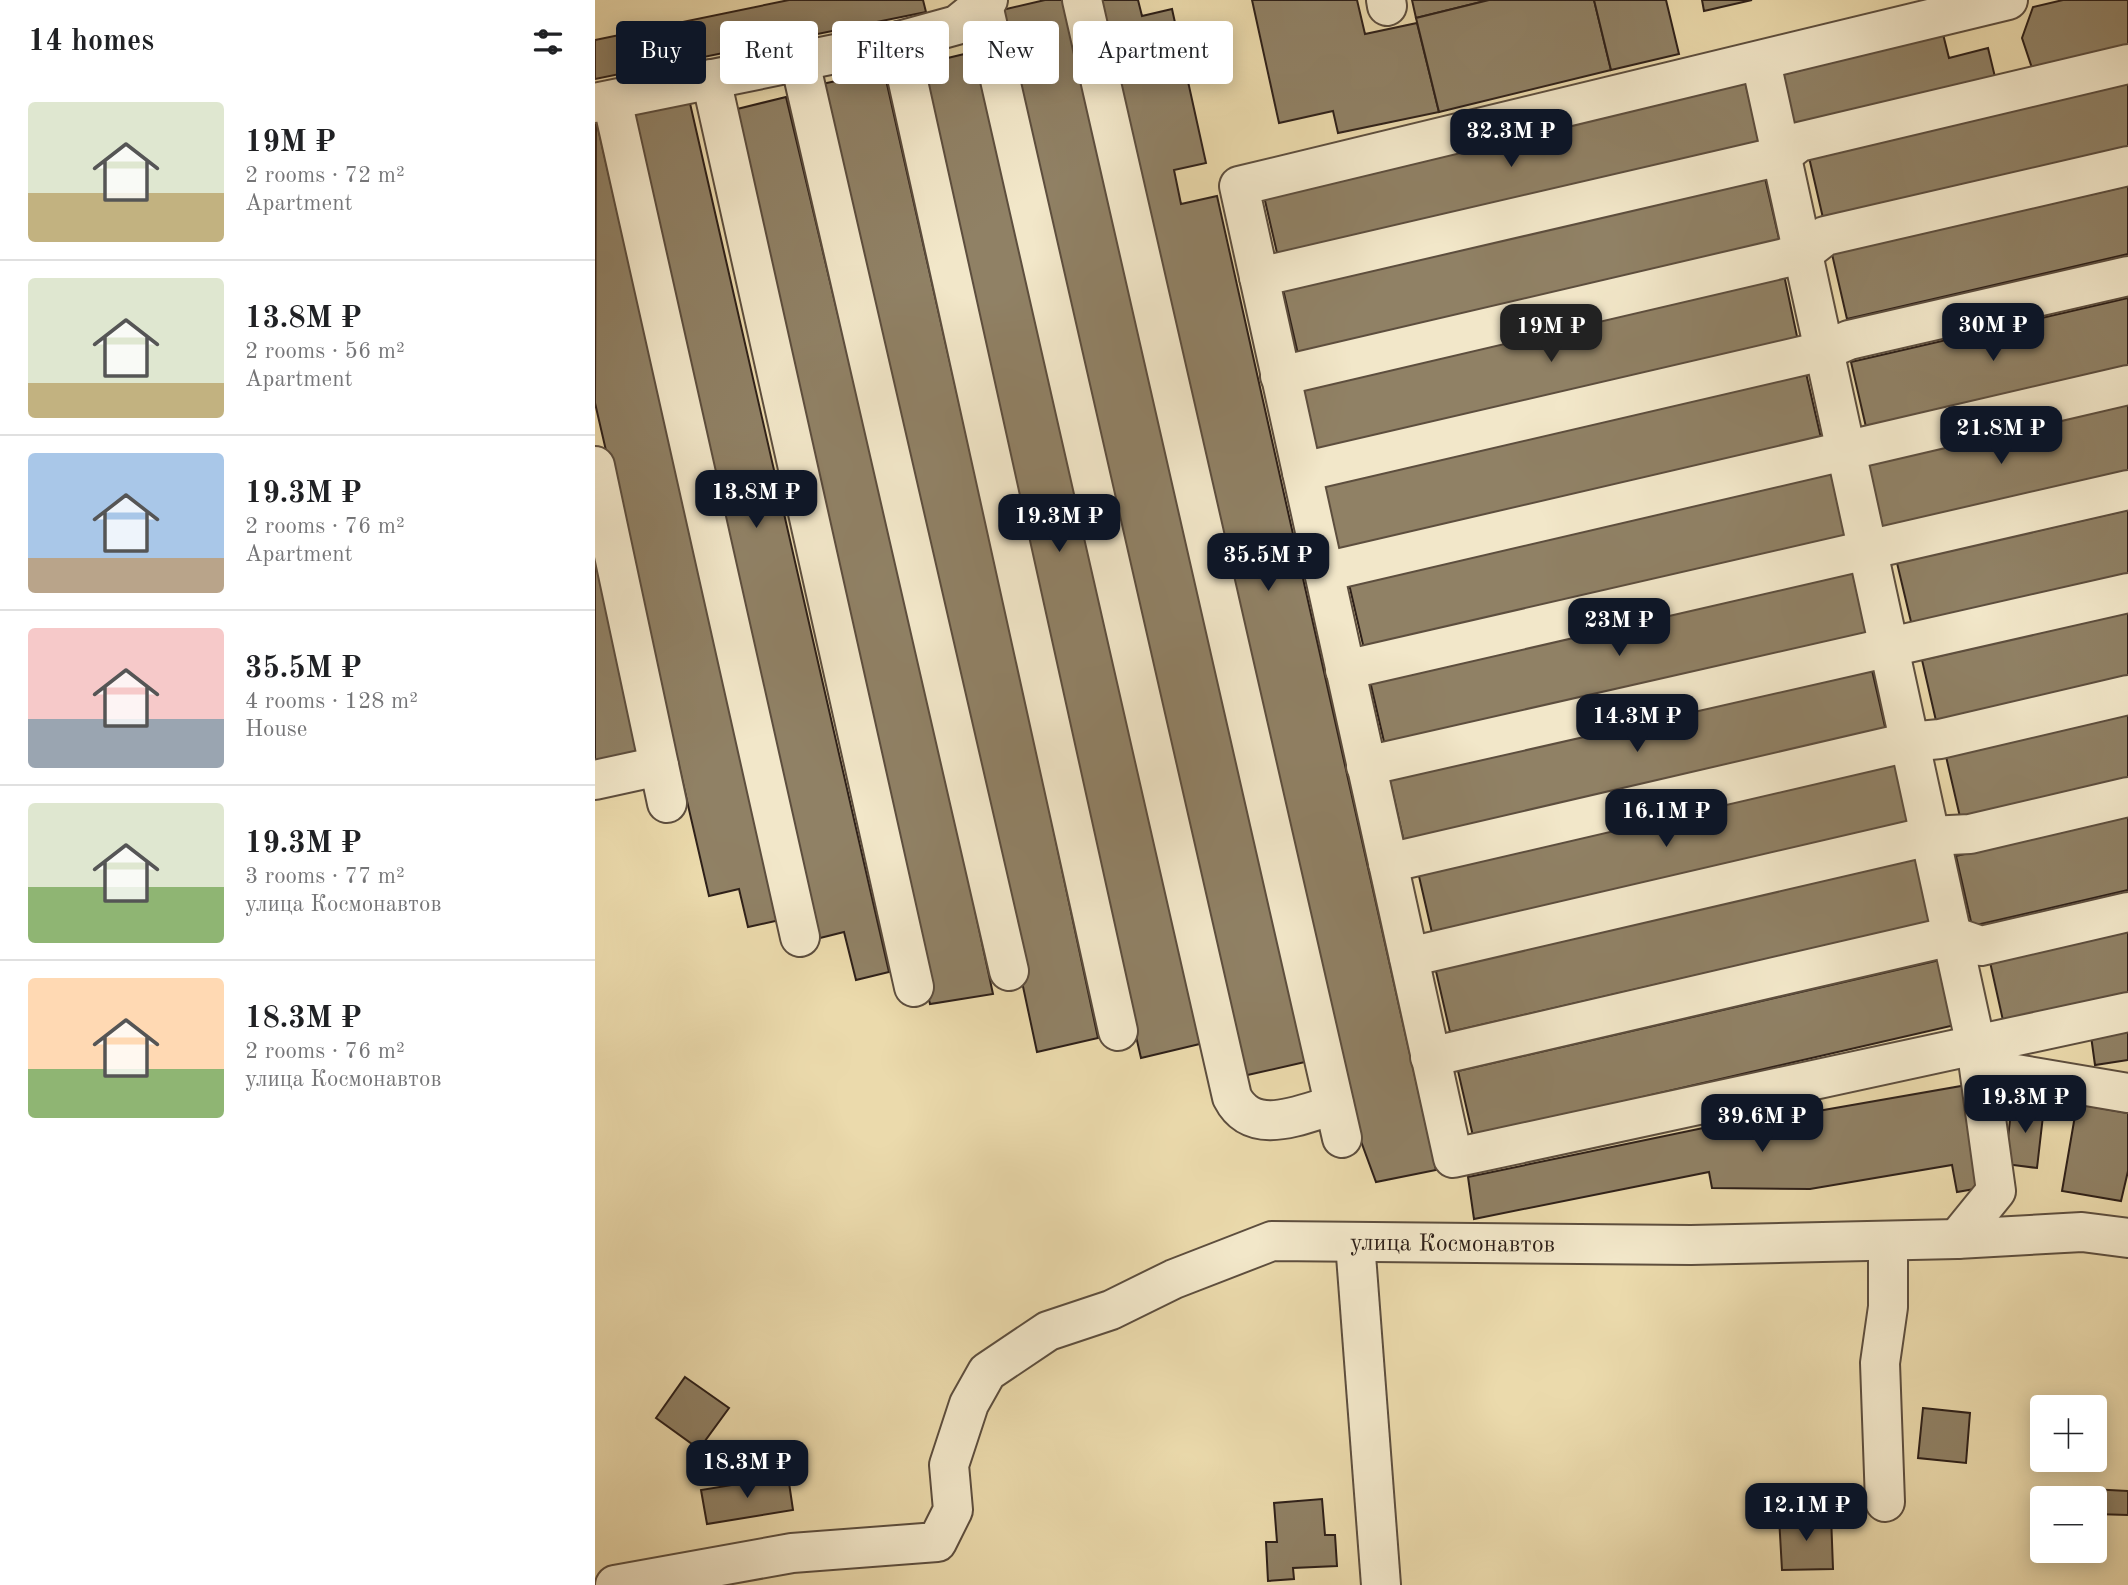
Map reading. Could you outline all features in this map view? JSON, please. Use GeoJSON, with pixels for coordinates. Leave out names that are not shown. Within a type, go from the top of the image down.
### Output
{"type":"FeatureCollection","features":[{"type":"Feature","properties":{"kind":"street"},"geometry":{"type":"LineString","coordinates":[[949,27],[957,25],[986,2],[1232,1097],[1246,1113],[1269,1122],[1338,1121],[1082,0]]}},
{"type":"Feature","properties":{"kind":"street"},"geometry":{"type":"LineString","coordinates":[[2008,0],[1761,62],[1239,186],[1453,1158],[1978,1057],[2128,1012]]}},
{"type":"Feature","properties":{"kind":"street"},"geometry":{"type":"LineString","coordinates":[[1761,62],[1978,1057],[1996,1191],[1957,1240]]}},
{"type":"Feature","properties":{"kind":"street"},"geometry":{"type":"LineString","coordinates":[[1259,277],[1781,156],[1799,142],[2128,64]]}},
{"type":"Feature","properties":{"kind":"street"},"geometry":{"type":"LineString","coordinates":[[720,77],[603,101],[800,937]]}},
{"type":"Feature","properties":{"kind":"street"},"geometry":{"type":"LineString","coordinates":[[711,79],[914,987]]}},
{"type":"Feature","properties":{"kind":"street"},"geometry":{"type":"LineString","coordinates":[[805,84],[1009,971]]}},
{"type":"Feature","properties":{"kind":"street"},"geometry":{"type":"LineString","coordinates":[[909,84],[1118,1031]]}},
{"type":"Feature","properties":{"kind":"street"},"geometry":{"type":"LineString","coordinates":[[1280,376],[1802,254],[1825,236],[2128,166]]}},
{"type":"Feature","properties":{"kind":"street"},"geometry":{"type":"LineString","coordinates":[[1302,472],[1823,351],[1849,340],[2128,276]]}},
{"type":"Feature","properties":{"kind":"street"},"geometry":{"type":"LineString","coordinates":[[1324,572],[2128,385]]}},
{"type":"Feature","properties":{"kind":"street"},"geometry":{"type":"LineString","coordinates":[[595,466],[667,803]]}},
{"type":"Feature","properties":{"kind":"street"},"geometry":{"type":"LineString","coordinates":[[1345,670],[2128,490]]}},
{"type":"Feature","properties":{"kind":"street"},"geometry":{"type":"LineString","coordinates":[[1366,765],[2128,593]]}},
{"type":"Feature","properties":{"kind":"street"},"geometry":{"type":"LineString","coordinates":[[1388,863],[1909,742],[1940,740],[2128,695]]}},
{"type":"Feature","properties":{"kind":"street"},"geometry":{"type":"LineString","coordinates":[[595,780],[659,766]]}},
{"type":"Feature","properties":{"kind":"street"},"geometry":{"type":"LineString","coordinates":[[1409,957],[1930,835],[1969,834],[2128,797]]}},
{"type":"Feature","properties":{"kind":"street"},"geometry":{"type":"LineString","coordinates":[[1430,1056],[1952,936],[1982,946],[2128,912]]}},
{"type":"Feature","properties":{"kind":"street"},"geometry":{"type":"LineString","coordinates":[[1978,1057],[2128,1093]]}},
{"type":"Feature","properties":{"kind":"street","name":"улица Космонавтов"},"geometry":{"type":"LineString","coordinates":[[615,1585],[792,1553],[937,1542],[953,1510],[949,1465],[969,1404],[987,1372],[1048,1331],[1111,1310],[1174,1279],[1272,1241],[1691,1245],[1957,1240],[2082,1232],[2128,1238]]}},
{"type":"Feature","properties":{"kind":"street"},"geometry":{"type":"LineString","coordinates":[[1885,1502],[1880,1363],[1888,1307],[1888,1241]]}},
{"type":"Feature","properties":{"kind":"street"},"geometry":{"type":"LineString","coordinates":[[1355,1242],[1381,1585]]}},
{"type":"Feature","properties":{"kind":"building"},"geometry":{"type":"Polygon","coordinates":[[[789,0],[923,0],[926,12],[882,21],[832,21],[832,31],[818,34],[818,21],[720,21],[720,54],[706,57],[706,21],[687,21],[789,0]]]}},
{"type":"Feature","properties":{"kind":"building"},"geometry":{"type":"Polygon","coordinates":[[[1045,0],[1065,0],[1073,35],[1073,84],[1084,84],[1305,1062],[1243,1076],[1019,84],[1059,84],[1059,21],[1004,21],[1002,10],[1045,0]]]}},
{"type":"Feature","properties":{"kind":"building"},"geometry":{"type":"Polygon","coordinates":[[[1096,0],[1138,0],[1142,16],[1172,9],[1175,21],[1101,21],[1096,0]]]}},
{"type":"Feature","properties":{"kind":"building"},"geometry":{"type":"Polygon","coordinates":[[[1252,0],[1357,0],[1365,34],[1417,23],[1439,112],[1338,133],[1333,111],[1279,123],[1252,0]]]}},
{"type":"Feature","properties":{"kind":"building"},"geometry":{"type":"Polygon","coordinates":[[[1412,0],[1489,0],[1416,18],[1412,0]]]}},
{"type":"Feature","properties":{"kind":"building"},"geometry":{"type":"Polygon","coordinates":[[[1489,0],[1594,0],[1611,70],[1439,112],[1416,18],[1489,0]]]}},
{"type":"Feature","properties":{"kind":"building"},"geometry":{"type":"Polygon","coordinates":[[[1594,0],[1666,0],[1679,54],[1611,70],[1594,0]]]}},
{"type":"Feature","properties":{"kind":"building"},"geometry":{"type":"Polygon","coordinates":[[[1702,0],[1752,0],[1704,11],[1702,0]]]}},
{"type":"Feature","properties":{"kind":"building"},"geometry":{"type":"Polygon","coordinates":[[[2063,0],[2128,0],[2128,45],[2032,68],[2022,38],[2033,7],[2063,0]]]}},
{"type":"Feature","properties":{"kind":"building"},"geometry":{"type":"Polygon","coordinates":[[[1943,34],[1949,58],[1988,48],[1995,77],[1794,128],[1781,75],[1943,34]]]}},
{"type":"Feature","properties":{"kind":"building"},"geometry":{"type":"Polygon","coordinates":[[[616,36],[616,75],[595,79],[595,40],[616,36]]]}},
{"type":"Feature","properties":{"kind":"building"},"geometry":{"type":"Polygon","coordinates":[[[963,54],[963,84],[985,84],[1204,1043],[1141,1058],[918,84],[949,84],[949,58],[963,54]]]}},
{"type":"Feature","properties":{"kind":"building"},"geometry":{"type":"Polygon","coordinates":[[[2128,79],[2128,148],[1823,218],[1808,153],[2128,79]]]}},
{"type":"Feature","properties":{"kind":"building"},"geometry":{"type":"Polygon","coordinates":[[[1745,81],[1760,145],[1278,257],[1263,192],[1745,81]]]}},
{"type":"Feature","properties":{"kind":"building"},"geometry":{"type":"Polygon","coordinates":[[[832,82],[832,84],[887,84],[1016,654],[1098,1038],[1037,1052],[955,668],[817,85],[832,82]]]}},
{"type":"Feature","properties":{"kind":"building"},"geometry":{"type":"Polygon","coordinates":[[[1115,84],[1189,84],[1206,163],[1174,170],[1181,204],[1217,196],[1436,1170],[1376,1182],[1348,1106],[1115,84]]]}},
{"type":"Feature","properties":{"kind":"building"},"geometry":{"type":"Polygon","coordinates":[[[786,97],[929,696],[993,994],[930,1004],[862,714],[729,111],[786,97]]]}},
{"type":"Feature","properties":{"kind":"building"},"geometry":{"type":"Polygon","coordinates":[[[689,99],[889,972],[856,980],[844,932],[820,938],[772,742],[628,113],[689,99]]]}},
{"type":"Feature","properties":{"kind":"building"},"geometry":{"type":"Polygon","coordinates":[[[596,119],[780,920],[748,927],[739,889],[709,896],[595,403],[596,119]]]}},
{"type":"Feature","properties":{"kind":"building"},"geometry":{"type":"Polygon","coordinates":[[[1765,178],[1780,243],[1298,354],[1283,289],[1765,178]]]}},
{"type":"Feature","properties":{"kind":"building"},"geometry":{"type":"Polygon","coordinates":[[[2128,186],[2128,254],[1847,319],[1832,254],[2128,186]]]}},
{"type":"Feature","properties":{"kind":"building"},"geometry":{"type":"Polygon","coordinates":[[[1784,275],[1798,341],[1317,452],[1302,387],[1784,275]]]}},
{"type":"Feature","properties":{"kind":"building"},"geometry":{"type":"Polygon","coordinates":[[[2128,298],[2128,367],[1866,427],[1851,362],[2128,298]]]}},
{"type":"Feature","properties":{"kind":"building"},"geometry":{"type":"Polygon","coordinates":[[[1806,373],[1821,438],[1339,550],[1324,485],[1806,373]]]}},
{"type":"Feature","properties":{"kind":"building"},"geometry":{"type":"Polygon","coordinates":[[[2128,403],[2128,471],[1882,528],[1867,463],[2128,403]]]}},
{"type":"Feature","properties":{"kind":"building"},"geometry":{"type":"Polygon","coordinates":[[[1831,473],[1847,538],[1364,649],[1349,584],[1831,473]]]}},
{"type":"Feature","properties":{"kind":"building"},"geometry":{"type":"Polygon","coordinates":[[[2128,510],[2128,576],[1912,626],[1897,563],[2128,510]]]}},
{"type":"Feature","properties":{"kind":"building"},"geometry":{"type":"Polygon","coordinates":[[[595,550],[640,755],[595,765],[595,550]]]}},
{"type":"Feature","properties":{"kind":"building"},"geometry":{"type":"Polygon","coordinates":[[[1852,570],[1867,635],[1385,746],[1370,681],[1852,570]]]}},
{"type":"Feature","properties":{"kind":"building"},"geometry":{"type":"Polygon","coordinates":[[[2128,612],[2128,681],[1937,725],[1922,660],[2128,612]]]}},
{"type":"Feature","properties":{"kind":"building"},"geometry":{"type":"Polygon","coordinates":[[[1871,666],[1886,731],[1404,842],[1389,777],[1871,666]]]}},
{"type":"Feature","properties":{"kind":"building"},"geometry":{"type":"Polygon","coordinates":[[[2128,710],[2128,778],[1960,817],[1945,752],[2128,710]]]}},
{"type":"Feature","properties":{"kind":"building"},"geometry":{"type":"Polygon","coordinates":[[[1899,761],[1915,825],[1433,937],[1418,872],[1899,761]]]}},
{"type":"Feature","properties":{"kind":"building"},"geometry":{"type":"Polygon","coordinates":[[[2128,816],[2128,890],[1972,926],[1956,856],[2128,816]]]}},
{"type":"Feature","properties":{"kind":"building"},"geometry":{"type":"Polygon","coordinates":[[[1917,856],[1932,921],[1450,1032],[1435,967],[1917,856]]]}},
{"type":"Feature","properties":{"kind":"building"},"geometry":{"type":"Polygon","coordinates":[[[2128,931],[2128,997],[2004,1025],[1990,962],[2128,931]]]}},
{"type":"Feature","properties":{"kind":"building"},"geometry":{"type":"Polygon","coordinates":[[[1940,960],[1955,1025],[1473,1136],[1458,1071],[1940,960]]]}},
{"type":"Feature","properties":{"kind":"building"},"geometry":{"type":"Polygon","coordinates":[[[2128,1031],[2128,1060],[2095,1065],[2091,1036],[2128,1031]]]}},
{"type":"Feature","properties":{"kind":"building"},"geometry":{"type":"Polygon","coordinates":[[[1967,1085],[1986,1187],[1957,1192],[1952,1165],[1810,1189],[1712,1188],[1709,1172],[1474,1219],[1468,1177],[1708,1127],[1967,1085]]]}},
{"type":"Feature","properties":{"kind":"building"},"geometry":{"type":"Polygon","coordinates":[[[2012,1103],[2044,1107],[2037,1168],[2005,1164],[2012,1103]]]}},
{"type":"Feature","properties":{"kind":"building"},"geometry":{"type":"Polygon","coordinates":[[[2077,1104],[2128,1113],[2128,1171],[2121,1201],[2062,1191],[2077,1104]]]}},
{"type":"Feature","properties":{"kind":"building"},"geometry":{"type":"Polygon","coordinates":[[[685,1377],[729,1408],[699,1449],[656,1418],[685,1377]]]}},
{"type":"Feature","properties":{"kind":"building"},"geometry":{"type":"Polygon","coordinates":[[[1923,1408],[1970,1413],[1966,1463],[1918,1458],[1923,1408]]]}},
{"type":"Feature","properties":{"kind":"building"},"geometry":{"type":"Polygon","coordinates":[[[788,1476],[793,1510],[707,1524],[701,1490],[788,1476]]]}},
{"type":"Feature","properties":{"kind":"building"},"geometry":{"type":"Polygon","coordinates":[[[2107,1490],[2128,1491],[2128,1515],[2107,1514],[2107,1490]]]}},
{"type":"Feature","properties":{"kind":"building"},"geometry":{"type":"Polygon","coordinates":[[[1322,1499],[1325,1535],[1335,1535],[1337,1566],[1293,1568],[1294,1579],[1268,1581],[1266,1542],[1277,1542],[1274,1503],[1322,1499]]]}},
{"type":"Feature","properties":{"kind":"building"},"geometry":{"type":"Polygon","coordinates":[[[1831,1515],[1833,1569],[1782,1570],[1779,1517],[1831,1515]]]}}]}
